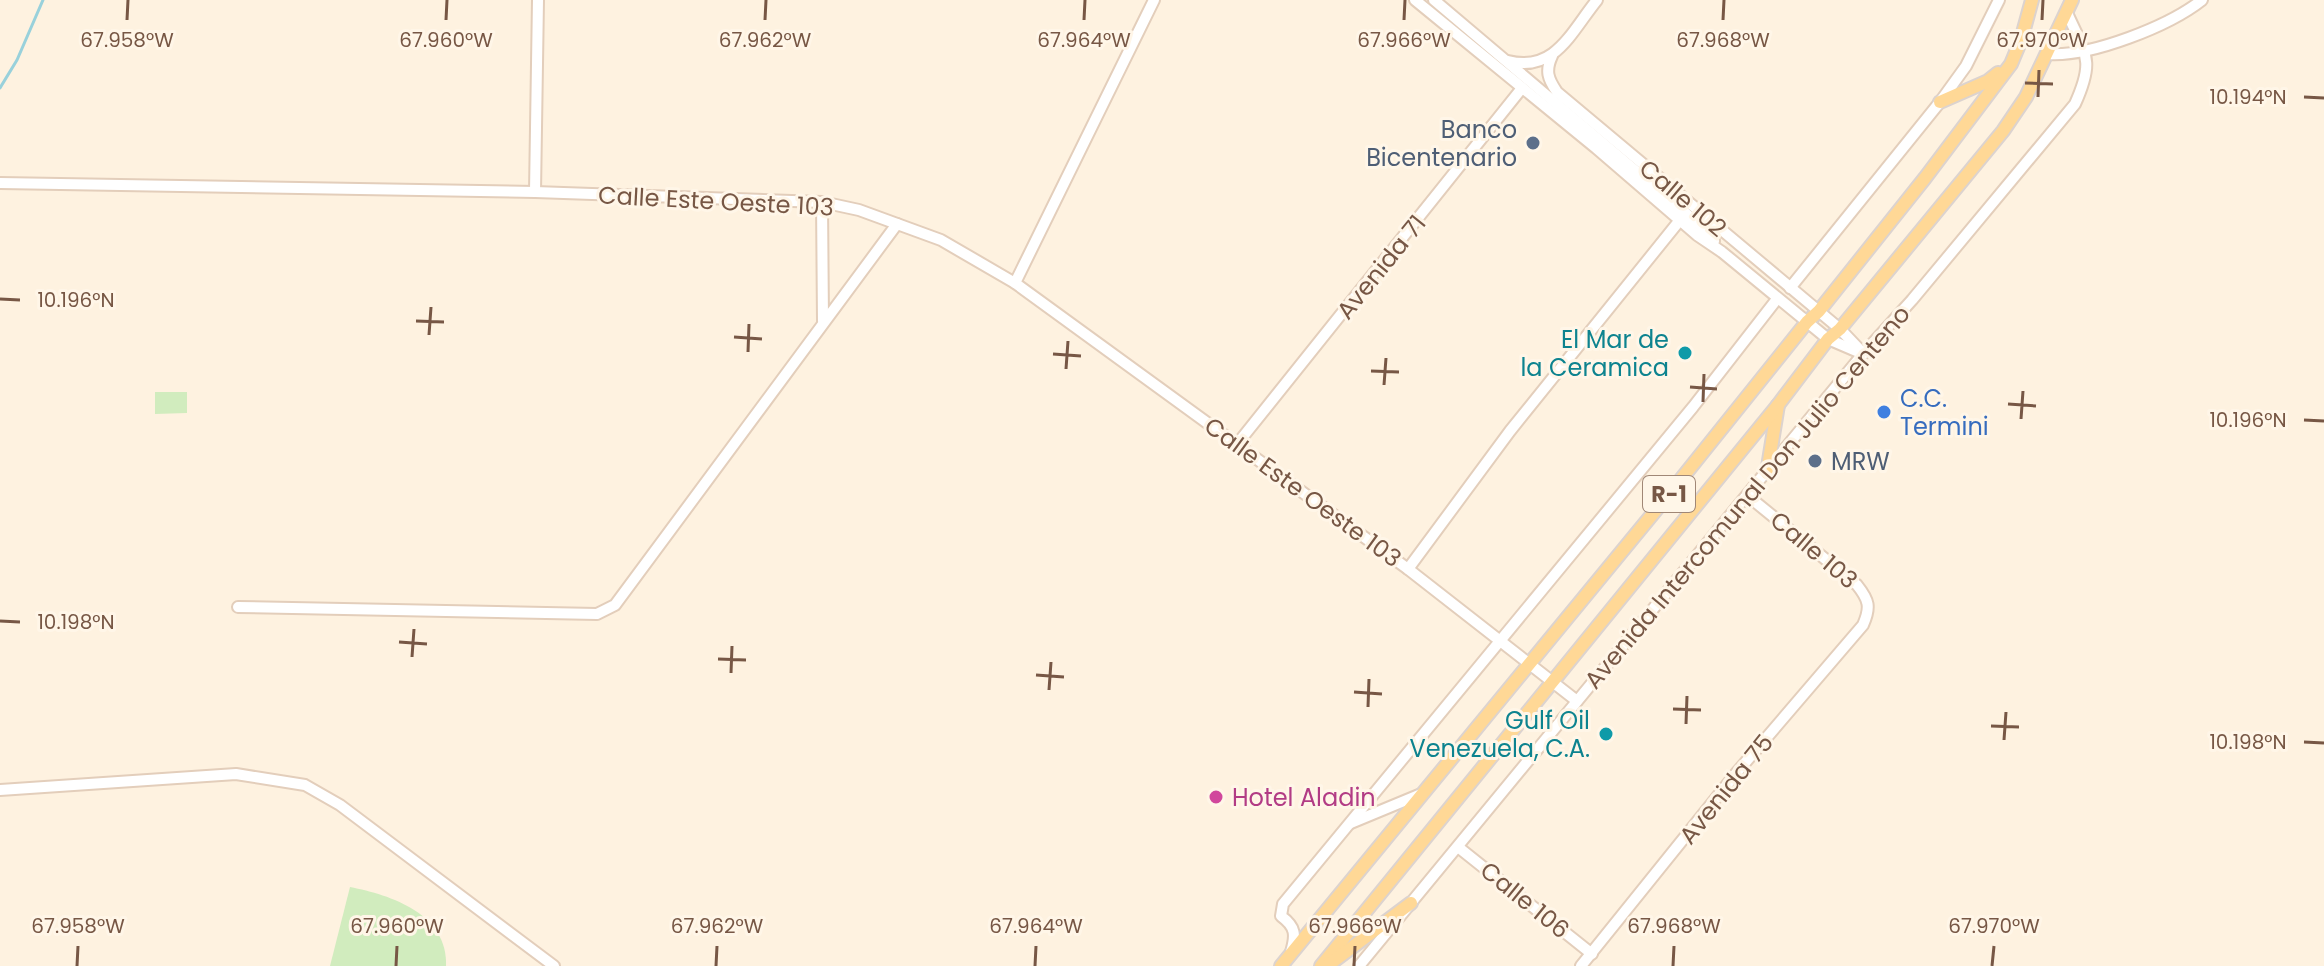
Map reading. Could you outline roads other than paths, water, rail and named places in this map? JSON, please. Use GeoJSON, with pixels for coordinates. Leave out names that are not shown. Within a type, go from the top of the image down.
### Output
{"type":"FeatureCollection","features":[{"type":"Feature","properties":{"kind":"main road","name":"R-1"},"geometry":{"type":"LineString","coordinates":[[1281,966],[1819,311],[2011,64],[2032,0]]}},
{"type":"Feature","properties":{"kind":"main road","name":"Avenida Intercomunal Don Julio Centeno"},"geometry":{"type":"LineString","coordinates":[[1321,966],[1778,405],[1828,339],[1840,329],[2003,131],[2026,97],[2070,6]]}},
{"type":"Feature","properties":{"kind":"main road"},"geometry":{"type":"LineString","coordinates":[[1940,102],[1988,81],[2011,64]]}},
{"type":"Feature","properties":{"kind":"main road"},"geometry":{"type":"LineString","coordinates":[[1767,473],[1778,405]]}},
{"type":"Feature","properties":{"kind":"main road"},"geometry":{"type":"LineString","coordinates":[[1327,966],[1411,903]]}},
{"type":"Feature","properties":{"kind":"street"},"geometry":{"type":"LineString","coordinates":[[535,192],[538,0]]}},
{"type":"Feature","properties":{"kind":"street"},"geometry":{"type":"LineString","coordinates":[[1015,283],[1154,0]]}},
{"type":"Feature","properties":{"kind":"street","name":"Calle 102"},"geometry":{"type":"LineString","coordinates":[[1415,0],[1777,299],[1828,339],[1863,354]]}},
{"type":"Feature","properties":{"kind":"street","name":"Calle 102"},"geometry":{"type":"LineString","coordinates":[[1434,0],[1702,227],[1722,252]]}},
{"type":"Feature","properties":{"kind":"street"},"geometry":{"type":"LineString","coordinates":[[1506,61],[1531,64],[1552,56],[1597,0]]}},
{"type":"Feature","properties":{"kind":"street"},"geometry":{"type":"LineString","coordinates":[[1790,288],[1940,102],[1988,28],[1999,0]]}},
{"type":"Feature","properties":{"kind":"street"},"geometry":{"type":"LineString","coordinates":[[2048,54],[2058,55],[2145,32],[2171,21],[2202,0]]}},
{"type":"Feature","properties":{"kind":"street","name":"Avenida Intercomunal Don Julio Centeno"},"geometry":{"type":"LineString","coordinates":[[1359,966],[1863,354],[2075,104],[2087,78],[2087,64],[2070,6]]}},
{"type":"Feature","properties":{"kind":"street","name":"Calle 102"},"geometry":{"type":"LineString","coordinates":[[1552,56],[1547,67],[1548,79],[1557,92],[1819,311],[1863,354]]}},
{"type":"Feature","properties":{"kind":"street","name":"Avenida 71"},"geometry":{"type":"LineString","coordinates":[[1238,443],[1522,88]]}},
{"type":"Feature","properties":{"kind":"street","name":"Calle Este Oeste 103"},"geometry":{"type":"LineString","coordinates":[[0,183],[535,192],[822,202],[897,224],[941,240],[1015,283],[1408,569],[1577,701]]}},
{"type":"Feature","properties":{"kind":"street"},"geometry":{"type":"LineString","coordinates":[[822,202],[823,321]]}},
{"type":"Feature","properties":{"kind":"street"},"geometry":{"type":"LineString","coordinates":[[1408,569],[1510,431],[1680,220]]}},
{"type":"Feature","properties":{"kind":"street"},"geometry":{"type":"LineString","coordinates":[[238,607],[597,614],[607,611],[615,605],[897,224]]}},
{"type":"Feature","properties":{"kind":"street"},"geometry":{"type":"LineString","coordinates":[[1290,954],[1295,931],[1291,923],[1281,916],[1281,909],[1693,407],[1777,299]]}},
{"type":"Feature","properties":{"kind":"street","name":"Calle 103"},"geometry":{"type":"LineString","coordinates":[[1748,496],[1857,585],[1868,599],[1869,611]]}},
{"type":"Feature","properties":{"kind":"street","name":"Avenida 75"},"geometry":{"type":"LineString","coordinates":[[1581,966],[1738,771],[1863,625],[1869,611]]}},
{"type":"Feature","properties":{"kind":"street"},"geometry":{"type":"LineString","coordinates":[[0,790],[236,774],[305,785],[340,805],[554,966]]}},
{"type":"Feature","properties":{"kind":"street"},"geometry":{"type":"LineString","coordinates":[[1349,824],[1423,794]]}},
{"type":"Feature","properties":{"kind":"street","name":"Calle 106"},"geometry":{"type":"LineString","coordinates":[[1458,847],[1592,954]]}},
{"type":"Feature","properties":{"kind":"waterway"},"geometry":{"type":"LineString","coordinates":[[0,88],[17,60],[43,0]]}},
{"type":"Feature","properties":{"kind":"place","name":"Banco Bicentenario"},"geometry":{"type":"Point","coordinates":[1533,143]}},
{"type":"Feature","properties":{"kind":"place","name":"El Mar de la Ceramica"},"geometry":{"type":"Point","coordinates":[1685,353]}},
{"type":"Feature","properties":{"kind":"place","name":"C.C. Termini"},"geometry":{"type":"Point","coordinates":[1884,412]}},
{"type":"Feature","properties":{"kind":"place","name":"MRW"},"geometry":{"type":"Point","coordinates":[1815,461]}},
{"type":"Feature","properties":{"kind":"place","name":"Gulf Oil Venezuela, C.A."},"geometry":{"type":"Point","coordinates":[1606,734]}},
{"type":"Feature","properties":{"kind":"place","name":"Hotel Aladin"},"geometry":{"type":"Point","coordinates":[1216,797]}}]}
